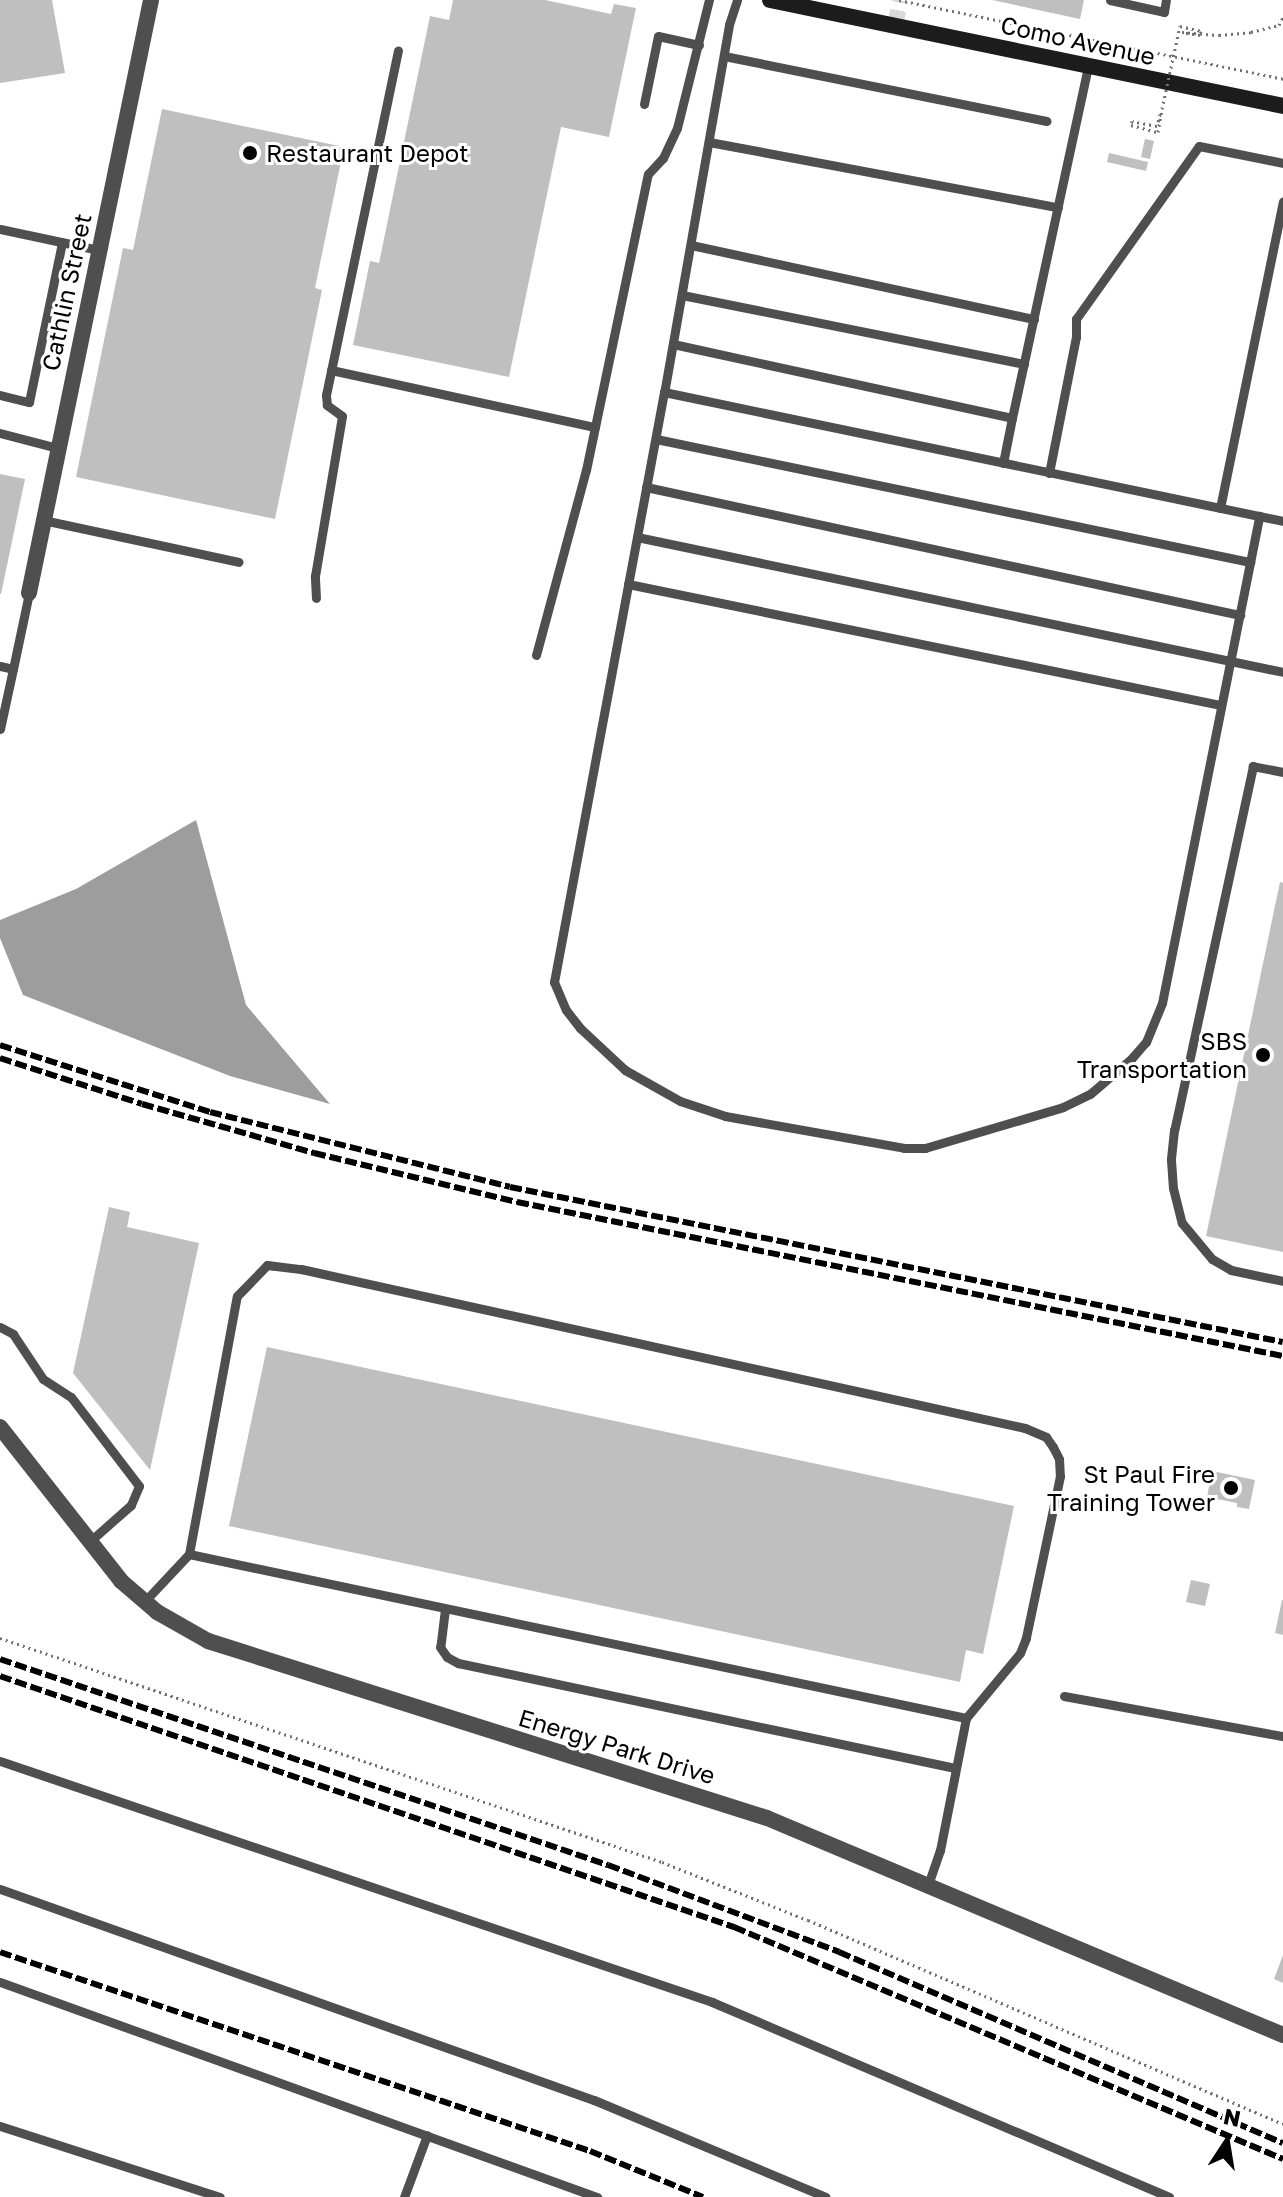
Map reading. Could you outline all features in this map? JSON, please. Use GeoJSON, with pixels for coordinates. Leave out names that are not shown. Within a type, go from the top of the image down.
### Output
{"type":"FeatureCollection","features":[{"type":"Feature","properties":{"kind":"main road","name":"Como Avenue"},"geometry":{"type":"LineString","coordinates":[[770,0],[1283,106]]}},
{"type":"Feature","properties":{"kind":"street","name":"Cathlin Street"},"geometry":{"type":"LineString","coordinates":[[29,593],[151,0]]}},
{"type":"Feature","properties":{"kind":"street","name":"Energy Park Drive"},"geometry":{"type":"LineString","coordinates":[[0,1427],[121,1581],[144,1602],[185,1630],[233,1651],[767,1818],[1283,2035]]}},
{"type":"Feature","properties":{"kind":"lane"},"geometry":{"type":"LineString","coordinates":[[536,655],[595,427],[648,174],[663,158],[677,128],[709,0]]}},
{"type":"Feature","properties":{"kind":"lane"},"geometry":{"type":"LineString","coordinates":[[737,0],[724,56],[554,982],[566,1010],[625,1070],[680,1101],[725,1116],[904,1148],[925,1148],[1063,1107],[1112,1078],[1146,1042],[1162,1003],[1259,516]]}},
{"type":"Feature","properties":{"kind":"lane"},"geometry":{"type":"LineString","coordinates":[[1110,0],[1164,12],[1166,0]]}},
{"type":"Feature","properties":{"kind":"lane"},"geometry":{"type":"LineString","coordinates":[[644,104],[658,36],[699,45]]}},
{"type":"Feature","properties":{"kind":"lane"},"geometry":{"type":"LineString","coordinates":[[316,598],[315,576],[342,416],[327,405],[331,370],[398,50]]}},
{"type":"Feature","properties":{"kind":"lane"},"geometry":{"type":"LineString","coordinates":[[724,56],[1047,121]]}},
{"type":"Feature","properties":{"kind":"lane"},"geometry":{"type":"LineString","coordinates":[[1003,463],[1088,67]]}},
{"type":"Feature","properties":{"kind":"lane"},"geometry":{"type":"LineString","coordinates":[[709,142],[1058,207]]}},
{"type":"Feature","properties":{"kind":"lane"},"geometry":{"type":"LineString","coordinates":[[1049,473],[1076,337],[1076,319],[1199,146],[1283,163]]}},
{"type":"Feature","properties":{"kind":"lane"},"geometry":{"type":"LineString","coordinates":[[1220,508],[1283,201]]}},
{"type":"Feature","properties":{"kind":"lane"},"geometry":{"type":"LineString","coordinates":[[0,229],[99,250]]}},
{"type":"Feature","properties":{"kind":"lane"},"geometry":{"type":"LineString","coordinates":[[0,395],[29,402],[62,242]]}},
{"type":"Feature","properties":{"kind":"lane"},"geometry":{"type":"LineString","coordinates":[[691,245],[1034,319]]}},
{"type":"Feature","properties":{"kind":"lane"},"geometry":{"type":"LineString","coordinates":[[682,295],[1024,364]]}},
{"type":"Feature","properties":{"kind":"lane"},"geometry":{"type":"LineString","coordinates":[[673,344],[1012,418]]}},
{"type":"Feature","properties":{"kind":"lane"},"geometry":{"type":"LineString","coordinates":[[331,370],[595,427]]}},
{"type":"Feature","properties":{"kind":"lane"},"geometry":{"type":"LineString","coordinates":[[664,392],[1283,521]]}},
{"type":"Feature","properties":{"kind":"lane"},"geometry":{"type":"LineString","coordinates":[[0,433],[58,448]]}},
{"type":"Feature","properties":{"kind":"lane"},"geometry":{"type":"LineString","coordinates":[[656,439],[1250,562]]}},
{"type":"Feature","properties":{"kind":"lane"},"geometry":{"type":"LineString","coordinates":[[646,487],[1240,615]]}},
{"type":"Feature","properties":{"kind":"lane"},"geometry":{"type":"LineString","coordinates":[[43,520],[239,562]]}},
{"type":"Feature","properties":{"kind":"lane"},"geometry":{"type":"LineString","coordinates":[[637,537],[1283,672]]}},
{"type":"Feature","properties":{"kind":"lane"},"geometry":{"type":"LineString","coordinates":[[628,584],[1220,705]]}},
{"type":"Feature","properties":{"kind":"lane"},"geometry":{"type":"LineString","coordinates":[[0,729],[29,593]]}},
{"type":"Feature","properties":{"kind":"lane"},"geometry":{"type":"LineString","coordinates":[[0,666],[13,669]]}},
{"type":"Feature","properties":{"kind":"lane"},"geometry":{"type":"LineString","coordinates":[[1283,772],[1253,766],[1174,1130],[1171,1160],[1173,1188],[1182,1223],[1195,1241],[1212,1259],[1231,1270],[1283,1281]]}},
{"type":"Feature","properties":{"kind":"lane"},"geometry":{"type":"LineString","coordinates":[[144,1602],[189,1554],[237,1296],[267,1265],[301,1269],[1025,1428],[1046,1437],[1059,1459],[1060,1476],[1026,1638],[1020,1653],[966,1718],[940,1850],[928,1885]]}},
{"type":"Feature","properties":{"kind":"lane"},"geometry":{"type":"LineString","coordinates":[[0,1327],[13,1334],[43,1379],[71,1397],[139,1486],[131,1505],[89,1542]]}},
{"type":"Feature","properties":{"kind":"lane"},"geometry":{"type":"LineString","coordinates":[[189,1554],[966,1718]]}},
{"type":"Feature","properties":{"kind":"lane"},"geometry":{"type":"LineString","coordinates":[[445,1609],[440,1647],[447,1657],[458,1663],[955,1768]]}},
{"type":"Feature","properties":{"kind":"lane"},"geometry":{"type":"LineString","coordinates":[[1064,1696],[1283,1736]]}},
{"type":"Feature","properties":{"kind":"lane"},"geometry":{"type":"LineString","coordinates":[[0,1761],[712,2002],[1169,2197]]}},
{"type":"Feature","properties":{"kind":"lane"},"geometry":{"type":"LineString","coordinates":[[0,1889],[594,2100],[826,2197]]}},
{"type":"Feature","properties":{"kind":"lane"},"geometry":{"type":"LineString","coordinates":[[0,1982],[597,2197]]}},
{"type":"Feature","properties":{"kind":"lane"},"geometry":{"type":"LineString","coordinates":[[0,2126],[220,2197]]}},
{"type":"Feature","properties":{"kind":"lane"},"geometry":{"type":"LineString","coordinates":[[404,2197],[427,2135]]}},
{"type":"Feature","properties":{"kind":"path"},"geometry":{"type":"LineString","coordinates":[[899,0],[1283,79]]}},
{"type":"Feature","properties":{"kind":"path"},"geometry":{"type":"LineString","coordinates":[[1160,114],[1157,126],[1132,121],[1131,125],[1158,132],[1180,26],[1201,31],[1200,35],[1182,32],[1219,35],[1279,25],[1283,17]]}},
{"type":"Feature","properties":{"kind":"path"},"geometry":{"type":"LineString","coordinates":[[0,1638],[662,1862],[808,1920],[1283,2124]]}},
{"type":"Feature","properties":{"kind":"shaded area"},"geometry":{"type":"Polygon","coordinates":[[[196,820],[246,1005],[330,1104],[230,1076],[23,995],[0,938],[0,920],[76,889],[196,820]]]}},
{"type":"Feature","properties":{"kind":"building"},"geometry":{"type":"Polygon","coordinates":[[[0,0],[52,0],[65,73],[0,83],[0,0]]]}},
{"type":"Feature","properties":{"kind":"building"},"geometry":{"type":"Polygon","coordinates":[[[453,0],[545,0],[611,14],[614,4],[636,8],[609,137],[561,127],[509,377],[353,345],[370,261],[379,263],[430,16],[449,20],[453,0]]]}},
{"type":"Feature","properties":{"kind":"building"},"geometry":{"type":"Polygon","coordinates":[[[992,0],[1084,0],[1080,19],[992,0]]]}},
{"type":"Feature","properties":{"kind":"building"},"geometry":{"type":"Polygon","coordinates":[[[162,109],[344,147],[315,288],[322,290],[275,519],[76,477],[123,248],[133,250],[162,109]]]}},
{"type":"Feature","properties":{"kind":"building"},"geometry":{"type":"Polygon","coordinates":[[[1145,139],[1154,141],[1150,159],[1141,157],[1145,139]]]}},
{"type":"Feature","properties":{"kind":"building"},"geometry":{"type":"Polygon","coordinates":[[[1109,153],[1148,162],[1146,171],[1107,162],[1109,153]]]}},
{"type":"Feature","properties":{"kind":"building"},"geometry":{"type":"Polygon","coordinates":[[[0,474],[25,479],[1,594],[0,594],[0,474]]]}},
{"type":"Feature","properties":{"kind":"building","name":"SBS Transportation"},"geometry":{"type":"Polygon","coordinates":[[[1280,882],[1283,883],[1283,1252],[1206,1236],[1280,882]]]}},
{"type":"Feature","properties":{"kind":"building"},"geometry":{"type":"Polygon","coordinates":[[[109,1207],[130,1212],[127,1227],[199,1243],[150,1470],[73,1373],[109,1207]]]}},
{"type":"Feature","properties":{"kind":"building"},"geometry":{"type":"Polygon","coordinates":[[[267,1347],[1014,1506],[983,1654],[966,1650],[960,1682],[229,1526],[267,1347]]]}},
{"type":"Feature","properties":{"kind":"building","name":"St Paul Fire Training Tower"},"geometry":{"type":"Polygon","coordinates":[[[1212,1471],[1255,1480],[1249,1509],[1237,1507],[1237,1503],[1207,1497],[1212,1471]]]}},
{"type":"Feature","properties":{"kind":"building"},"geometry":{"type":"Polygon","coordinates":[[[1191,1580],[1210,1584],[1205,1606],[1186,1602],[1191,1580]]]}},
{"type":"Feature","properties":{"kind":"building"},"geometry":{"type":"Polygon","coordinates":[[[1283,1600],[1283,1635],[1275,1633],[1283,1600]]]}},
{"type":"Feature","properties":{"kind":"building"},"geometry":{"type":"Polygon","coordinates":[[[1283,1955],[1283,1983],[1274,1979],[1283,1955]]]}},
{"type":"Feature","properties":{"kind":"tunnel"},"geometry":{"type":"LineString","coordinates":[[895,26],[900,0]]}},
{"type":"Feature","properties":{"kind":"railway"},"geometry":{"type":"LineString","coordinates":[[0,1045],[210,1112],[510,1187],[1283,1342]]}},
{"type":"Feature","properties":{"kind":"railway"},"geometry":{"type":"LineString","coordinates":[[0,1058],[142,1104],[314,1153],[517,1202],[1283,1356]]}},
{"type":"Feature","properties":{"kind":"railway"},"geometry":{"type":"LineString","coordinates":[[0,1659],[608,1865],[839,1952],[1283,2143]]}},
{"type":"Feature","properties":{"kind":"railway"},"geometry":{"type":"LineString","coordinates":[[0,1676],[734,1927],[1283,2159]]}},
{"type":"Feature","properties":{"kind":"railway"},"geometry":{"type":"LineString","coordinates":[[0,1952],[590,2151],[703,2197]]}},
{"type":"Feature","properties":{"kind":"place","name":"Restaurant Depot"},"geometry":{"type":"Point","coordinates":[250,153]}},
{"type":"Feature","properties":{"kind":"place","name":"SBS Transportation"},"geometry":{"type":"Point","coordinates":[1263,1055]}},
{"type":"Feature","properties":{"kind":"place","name":"St Paul Fire Training Tower"},"geometry":{"type":"Point","coordinates":[1231,1488]}}]}
